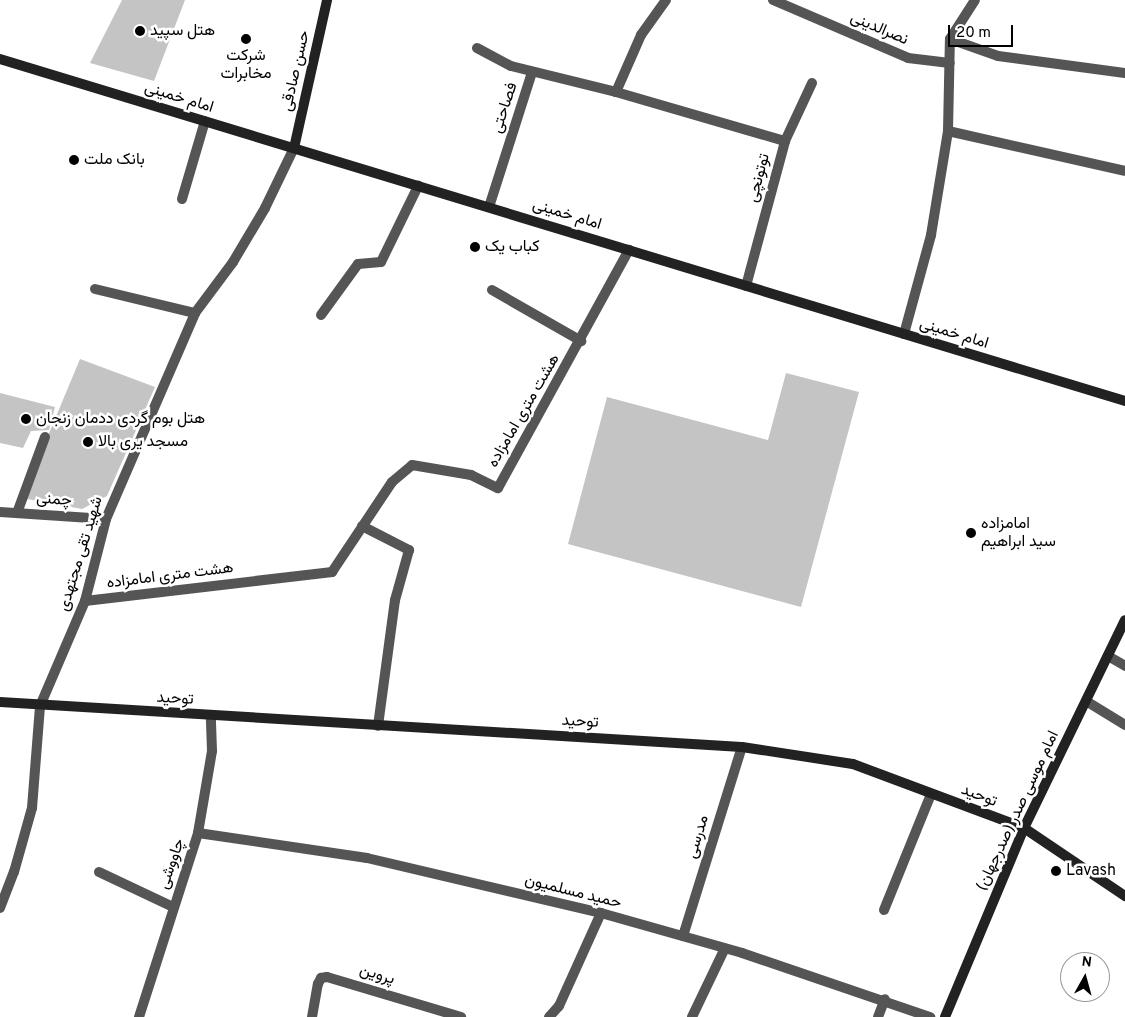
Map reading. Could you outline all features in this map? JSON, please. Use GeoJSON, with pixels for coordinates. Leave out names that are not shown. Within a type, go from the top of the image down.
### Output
{"type":"FeatureCollection","features":[{"type":"Feature","properties":{"kind":"main road","name":"حسن صادقی"},"geometry":{"type":"LineString","coordinates":[[294,148],[327,0]]}},
{"type":"Feature","properties":{"kind":"main road","name":"امام خمینی"},"geometry":{"type":"LineString","coordinates":[[0,59],[1125,401]]}},
{"type":"Feature","properties":{"kind":"main road","name":"(صدرجهان) امام موسی صدر"},"geometry":{"type":"LineString","coordinates":[[944,1017],[1024,828],[1125,620]]}},
{"type":"Feature","properties":{"kind":"main road","name":"توحید"},"geometry":{"type":"LineString","coordinates":[[0,702],[40,706],[742,747],[854,764],[1024,828],[1125,896]]}},
{"type":"Feature","properties":{"kind":"street"},"geometry":{"type":"LineString","coordinates":[[616,92],[641,35],[666,0]]}},
{"type":"Feature","properties":{"kind":"street","name":"نصرالدینی"},"geometry":{"type":"LineString","coordinates":[[773,0],[908,58],[950,63]]}},
{"type":"Feature","properties":{"kind":"street"},"geometry":{"type":"LineString","coordinates":[[904,334],[931,234],[948,132],[950,39],[975,0]]}},
{"type":"Feature","properties":{"kind":"street"},"geometry":{"type":"LineString","coordinates":[[950,39],[998,56],[1125,73]]}},
{"type":"Feature","properties":{"kind":"street"},"geometry":{"type":"LineString","coordinates":[[477,48],[511,66],[532,72]]}},
{"type":"Feature","properties":{"kind":"street","name":"فصاحتی"},"geometry":{"type":"LineString","coordinates":[[489,207],[532,72],[616,92],[785,141]]}},
{"type":"Feature","properties":{"kind":"street","name":"توتونچی"},"geometry":{"type":"LineString","coordinates":[[746,286],[785,141],[812,83]]}},
{"type":"Feature","properties":{"kind":"street"},"geometry":{"type":"LineString","coordinates":[[182,199],[205,121]]}},
{"type":"Feature","properties":{"kind":"street"},"geometry":{"type":"LineString","coordinates":[[948,132],[1125,171]]}},
{"type":"Feature","properties":{"kind":"street","name":"شهید تقی مجتهدی"},"geometry":{"type":"LineString","coordinates":[[0,908],[14,872],[32,808],[40,706],[85,601],[106,519],[195,313],[232,262],[266,208],[294,148]]}},
{"type":"Feature","properties":{"kind":"street"},"geometry":{"type":"LineString","coordinates":[[321,314],[358,264],[381,262],[418,186]]}},
{"type":"Feature","properties":{"kind":"street","name":"هشت متری امامزاده"},"geometry":{"type":"LineString","coordinates":[[85,601],[332,572],[392,482],[412,465],[470,475],[498,488],[581,341],[629,250]]}},
{"type":"Feature","properties":{"kind":"street"},"geometry":{"type":"LineString","coordinates":[[95,289],[195,313]]}},
{"type":"Feature","properties":{"kind":"street"},"geometry":{"type":"LineString","coordinates":[[492,290],[581,341]]}},
{"type":"Feature","properties":{"kind":"street"},"geometry":{"type":"LineString","coordinates":[[17,513],[45,437]]}},
{"type":"Feature","properties":{"kind":"street","name":"چمنی"},"geometry":{"type":"LineString","coordinates":[[0,512],[106,519]]}},
{"type":"Feature","properties":{"kind":"street"},"geometry":{"type":"LineString","coordinates":[[362,526],[410,550],[395,600],[378,726]]}},
{"type":"Feature","properties":{"kind":"street"},"geometry":{"type":"LineString","coordinates":[[1108,656],[1125,666]]}},
{"type":"Feature","properties":{"kind":"street"},"geometry":{"type":"LineString","coordinates":[[1086,701],[1125,725]]}},
{"type":"Feature","properties":{"kind":"street","name":"چاووشی"},"geometry":{"type":"LineString","coordinates":[[139,1017],[198,833],[212,751],[211,716]]}},
{"type":"Feature","properties":{"kind":"street","name":"مدرسی"},"geometry":{"type":"LineString","coordinates":[[683,936],[742,747]]}},
{"type":"Feature","properties":{"kind":"street"},"geometry":{"type":"LineString","coordinates":[[884,910],[931,794]]}},
{"type":"Feature","properties":{"kind":"street","name":"حمید مسلمیون"},"geometry":{"type":"LineString","coordinates":[[198,833],[367,858],[601,913],[726,948],[885,999],[930,1017]]}},
{"type":"Feature","properties":{"kind":"street"},"geometry":{"type":"LineString","coordinates":[[98,872],[173,907]]}},
{"type":"Feature","properties":{"kind":"street"},"geometry":{"type":"LineString","coordinates":[[549,1017],[559,1006],[601,913]]}},
{"type":"Feature","properties":{"kind":"street"},"geometry":{"type":"LineString","coordinates":[[692,1017],[726,948]]}},
{"type":"Feature","properties":{"kind":"street","name":"پروین"},"geometry":{"type":"LineString","coordinates":[[312,1017],[318,984],[321,978],[327,977],[461,1017]]}},
{"type":"Feature","properties":{"kind":"street"},"geometry":{"type":"LineString","coordinates":[[878,1017],[885,999]]}},
{"type":"Feature","properties":{"kind":"building","name":"هتل سپید"},"geometry":{"type":"Polygon","coordinates":[[[122,0],[185,0],[154,81],[90,63],[122,0]]]}},
{"type":"Feature","properties":{"kind":"building","name":"مسجد یری بالا"},"geometry":{"type":"Polygon","coordinates":[[[80,359],[155,387],[107,496],[82,509],[22,498],[80,359]]]}},
{"type":"Feature","properties":{"kind":"building"},"geometry":{"type":"Polygon","coordinates":[[[786,373],[859,392],[801,607],[568,544],[607,397],[768,440],[786,373]]]}},
{"type":"Feature","properties":{"kind":"building","name":"هتل بوم گردی ددمان زنجان"},"geometry":{"type":"Polygon","coordinates":[[[0,393],[55,407],[49,430],[31,431],[23,448],[0,443],[0,393]]]}},
{"type":"Feature","properties":{"kind":"place","name":"هتل سپید"},"geometry":{"type":"Point","coordinates":[140,31]}},
{"type":"Feature","properties":{"kind":"place","name":"شرکت مخابرات"},"geometry":{"type":"Point","coordinates":[246,39]}},
{"type":"Feature","properties":{"kind":"place","name":"بانک ملت"},"geometry":{"type":"Point","coordinates":[74,160]}},
{"type":"Feature","properties":{"kind":"place","name":"کباب یک"},"geometry":{"type":"Point","coordinates":[475,247]}},
{"type":"Feature","properties":{"kind":"place","name":"هتل بوم گردی ددمان زنجان"},"geometry":{"type":"Point","coordinates":[26,419]}},
{"type":"Feature","properties":{"kind":"place","name":"مسجد یری بالا"},"geometry":{"type":"Point","coordinates":[88,442]}},
{"type":"Feature","properties":{"kind":"place","name":"امامزاده سید ابراهیم"},"geometry":{"type":"Point","coordinates":[971,533]}},
{"type":"Feature","properties":{"kind":"place","name":"Lavash"},"geometry":{"type":"Point","coordinates":[1056,871]}}]}
